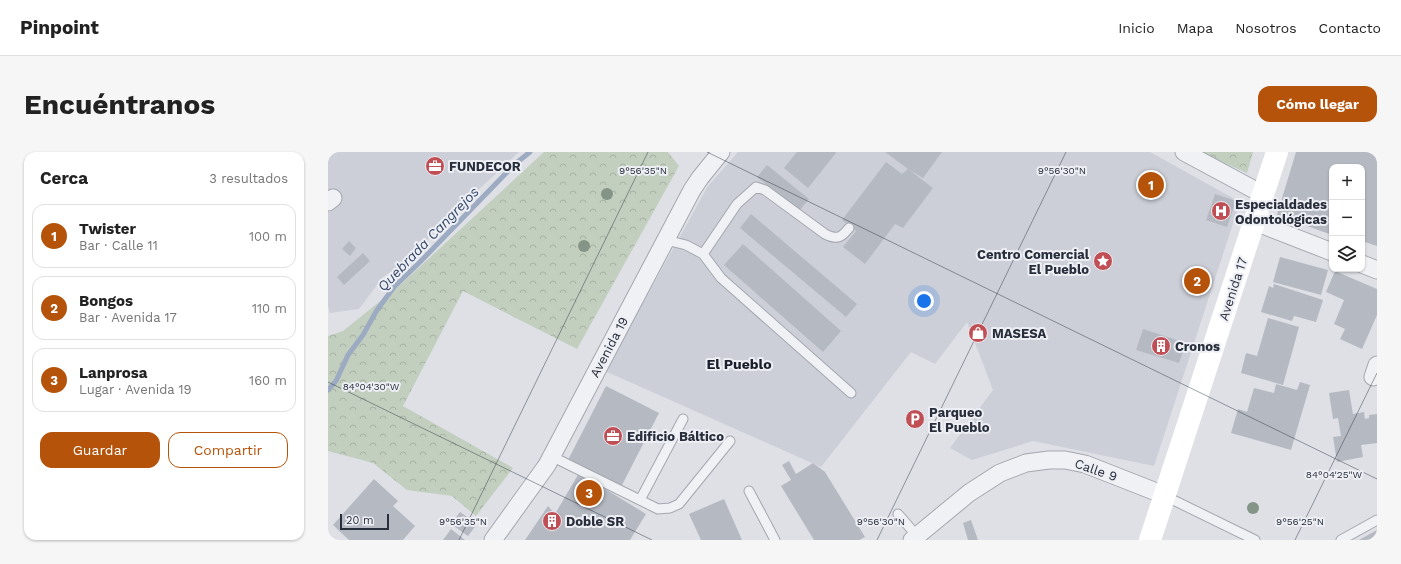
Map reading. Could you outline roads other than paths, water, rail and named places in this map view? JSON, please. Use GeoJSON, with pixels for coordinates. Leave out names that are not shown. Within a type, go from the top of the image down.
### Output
{"type":"FeatureCollection","features":[{"type":"Feature","properties":{"kind":"main road","name":"Avenida 17"},"geometry":{"type":"LineString","coordinates":[[1150,540],[1277,152]]}},
{"type":"Feature","properties":{"kind":"street","name":"Avenida 19"},"geometry":{"type":"LineString","coordinates":[[493,540],[552,456],[700,178],[721,152]]}},
{"type":"Feature","properties":{"kind":"street"},"geometry":{"type":"LineString","coordinates":[[1184,152],[1264,195]]}},
{"type":"Feature","properties":{"kind":"street"},"geometry":{"type":"LineString","coordinates":[[1255,222],[1329,251]]}},
{"type":"Feature","properties":{"kind":"street"},"geometry":{"type":"LineString","coordinates":[[1365,265],[1377,270]]}},
{"type":"Feature","properties":{"kind":"street","name":"Calle 9"},"geometry":{"type":"LineString","coordinates":[[914,538],[969,493],[1000,473],[1026,463],[1064,460],[1085,464],[1164,495]]}},
{"type":"Feature","properties":{"kind":"lane"},"geometry":{"type":"LineString","coordinates":[[703,254],[737,204],[756,187],[765,190],[825,234],[834,238],[843,236],[849,228]]}},
{"type":"Feature","properties":{"kind":"lane"},"geometry":{"type":"LineString","coordinates":[[666,240],[686,245],[703,254],[720,278],[851,393]]}},
{"type":"Feature","properties":{"kind":"lane"},"geometry":{"type":"LineString","coordinates":[[640,500],[683,419]]}},
{"type":"Feature","properties":{"kind":"lane"},"geometry":{"type":"LineString","coordinates":[[552,456],[658,509],[670,508],[679,504],[730,441]]}},
{"type":"Feature","properties":{"kind":"lane"},"geometry":{"type":"LineString","coordinates":[[749,490],[775,540]]}},
{"type":"Feature","properties":{"kind":"lane"},"geometry":{"type":"LineString","coordinates":[[1164,495],[1255,540]]}},
{"type":"Feature","properties":{"kind":"lane"},"geometry":{"type":"LineString","coordinates":[[898,514],[914,538]]}},
{"type":"Feature","properties":{"kind":"lane"},"geometry":{"type":"LineString","coordinates":[[1341,540],[1377,520]]}},
{"type":"Feature","properties":{"kind":"waterway","name":"Quebrada Cangrejos"},"geometry":{"type":"LineString","coordinates":[[328,390],[336,381],[348,355],[363,335],[377,310],[394,287],[515,164],[530,152]]}},
{"type":"Feature","properties":{"kind":"place","name":"FUNDECOR"},"geometry":{"type":"Point","coordinates":[435,166]}},
{"type":"Feature","properties":{"kind":"place","name":"Twister"},"geometry":{"type":"Point","coordinates":[1151,185]}},
{"type":"Feature","properties":{"kind":"place","name":"Especialdades Odontológicas"},"geometry":{"type":"Point","coordinates":[1221,211]}},
{"type":"Feature","properties":{"kind":"place","name":"Centro Comercial El Pueblo"},"geometry":{"type":"Point","coordinates":[1103,261]}},
{"type":"Feature","properties":{"kind":"place","name":"Bongos"},"geometry":{"type":"Point","coordinates":[1197,281]}},
{"type":"Feature","properties":{"kind":"place","name":"MASESA"},"geometry":{"type":"Point","coordinates":[978,333]}},
{"type":"Feature","properties":{"kind":"place","name":"Cronos"},"geometry":{"type":"Point","coordinates":[1161,346]}},
{"type":"Feature","properties":{"kind":"place","name":"Parqueo El Pueblo"},"geometry":{"type":"Point","coordinates":[915,419]}},
{"type":"Feature","properties":{"kind":"place","name":"Edificio Báltico"},"geometry":{"type":"Point","coordinates":[613,436]}},
{"type":"Feature","properties":{"kind":"place","name":"Lanprosa"},"geometry":{"type":"Point","coordinates":[589,493]}},
{"type":"Feature","properties":{"kind":"place","name":"Doble SR"},"geometry":{"type":"Point","coordinates":[552,521]}},
{"type":"Feature","properties":{"kind":"district","name":"El Pueblo"},"geometry":{"type":"Point","coordinates":[739,364]}}]}
